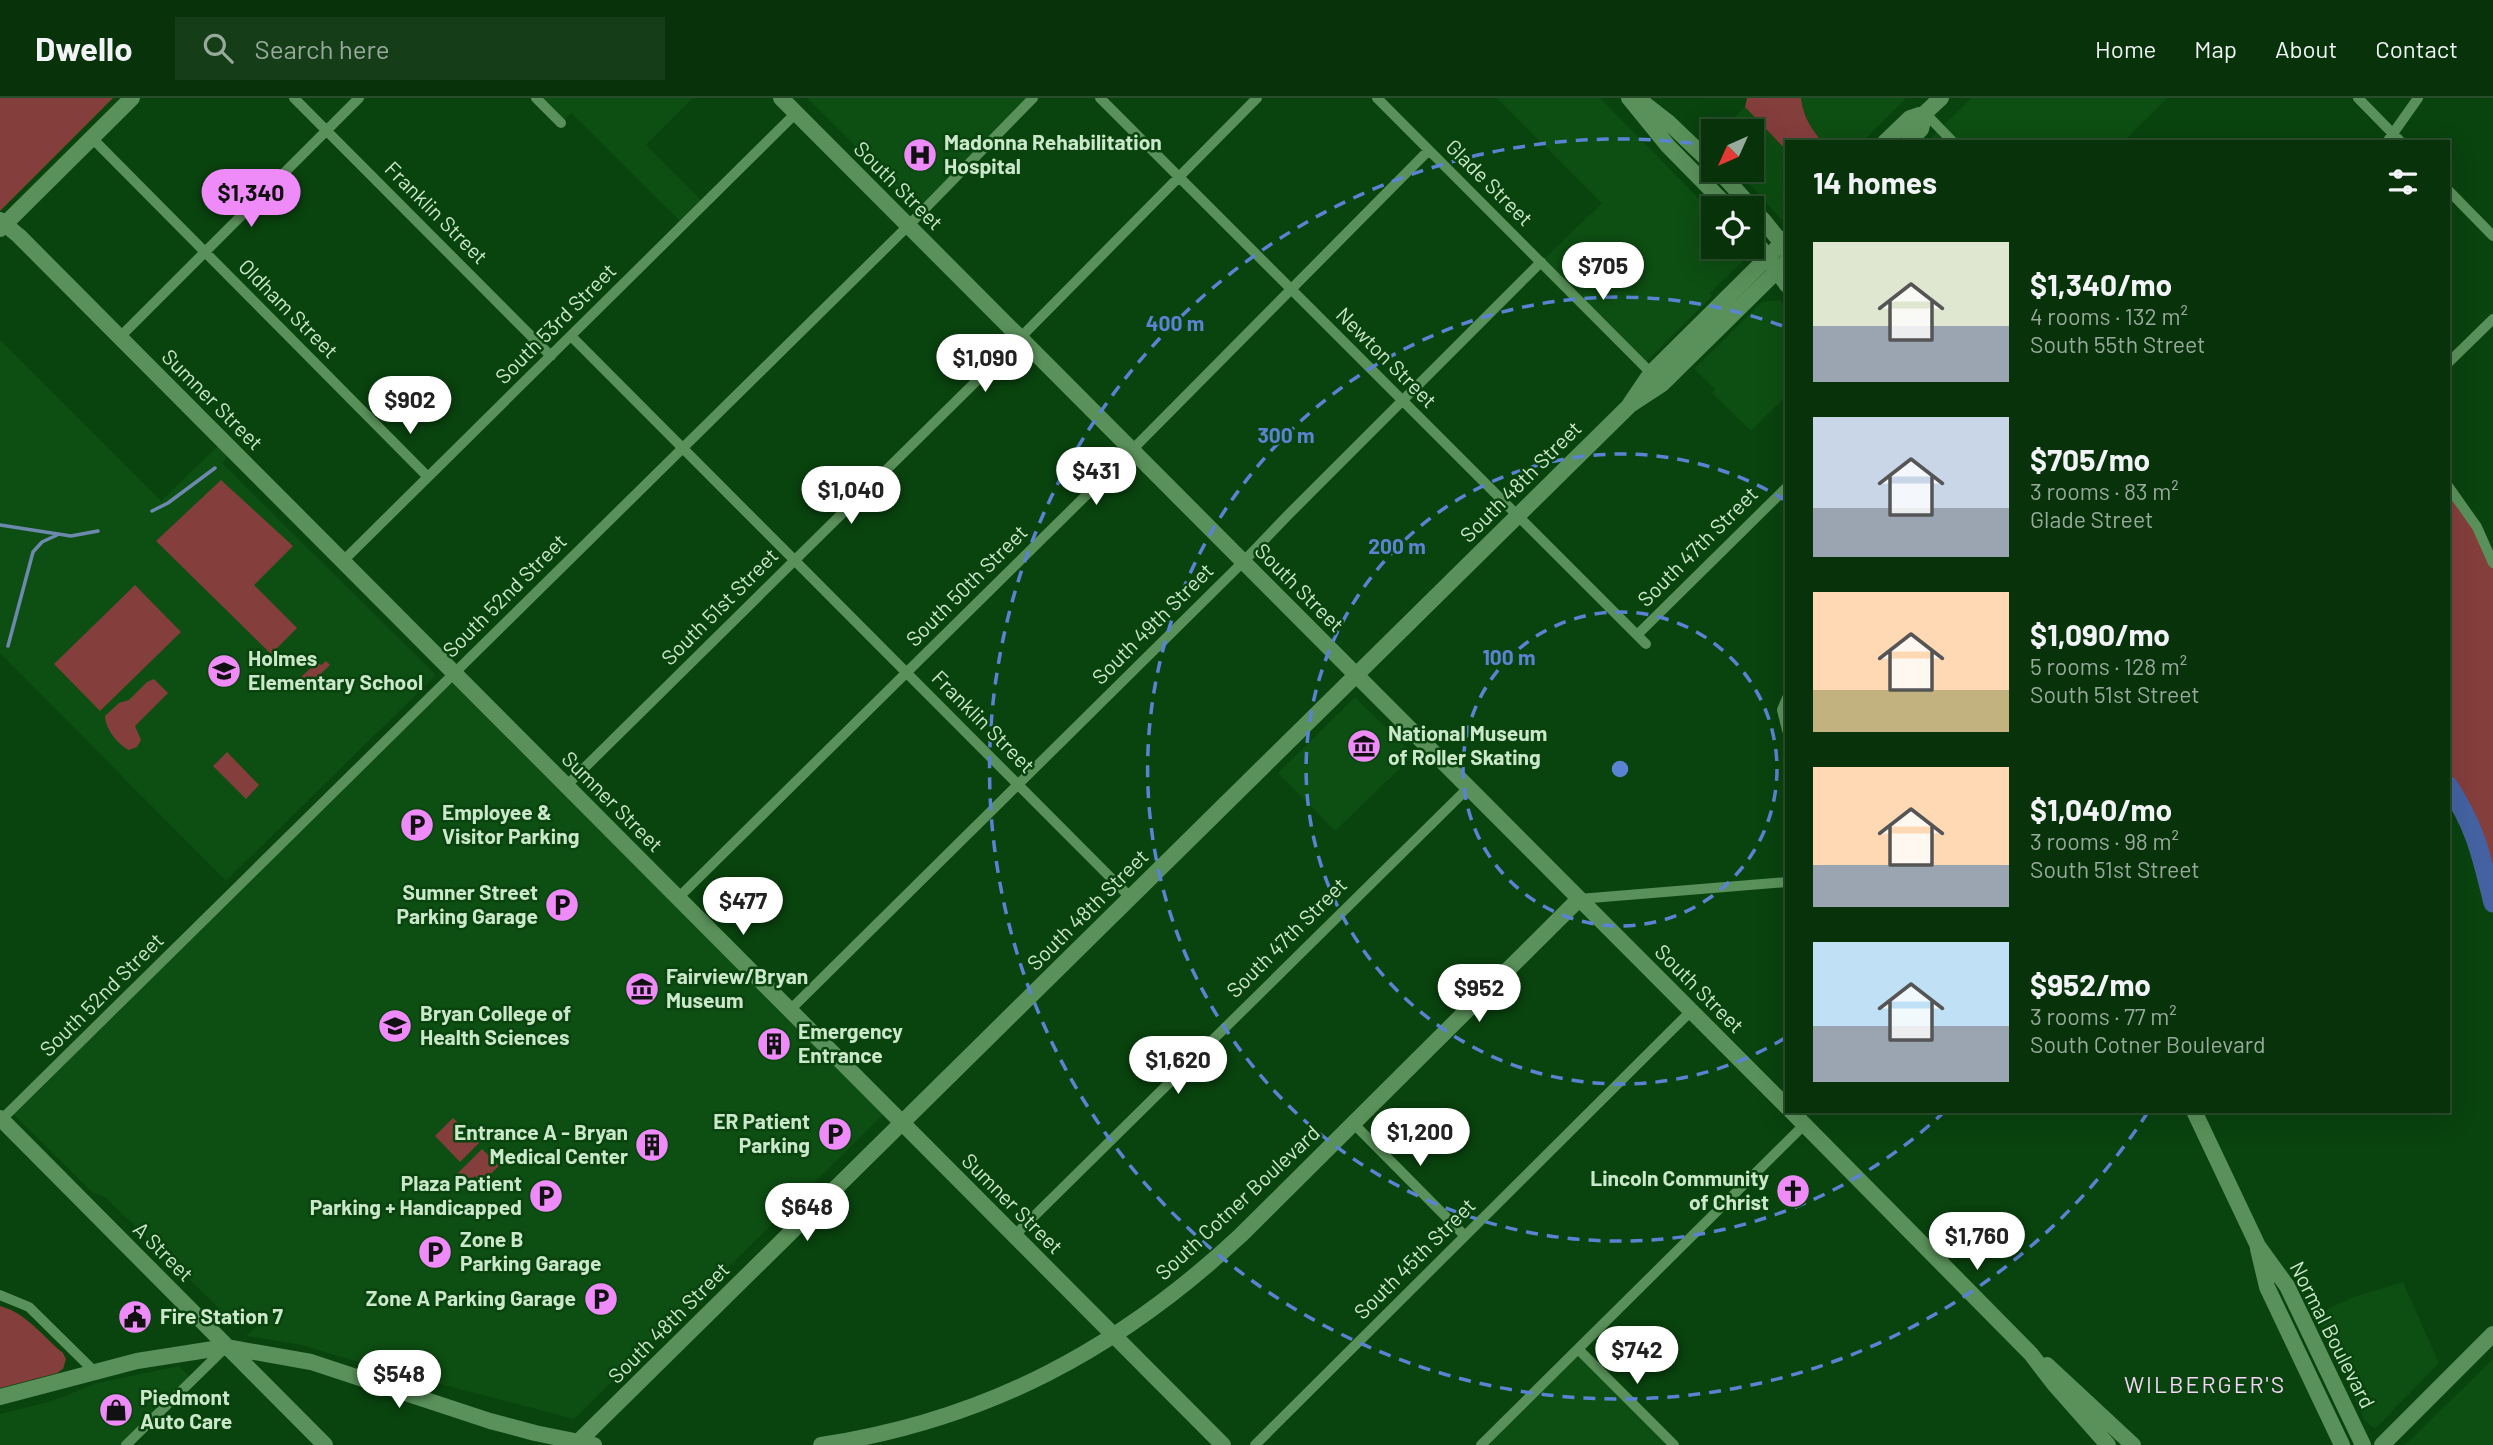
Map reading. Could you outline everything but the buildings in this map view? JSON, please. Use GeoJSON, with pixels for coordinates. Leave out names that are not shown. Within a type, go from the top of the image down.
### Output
{"type":"FeatureCollection","features":[{"type":"Feature","properties":{"kind":"main road"},"geometry":{"type":"LineString","coordinates":[[2,224],[132,98]]}},
{"type":"Feature","properties":{"kind":"main road","name":"South Street"},"geometry":{"type":"LineString","coordinates":[[781,98],[1785,1105]]}},
{"type":"Feature","properties":{"kind":"main road"},"geometry":{"type":"LineString","coordinates":[[1629,98],[1660,138],[1717,196]]}},
{"type":"Feature","properties":{"kind":"main road"},"geometry":{"type":"LineString","coordinates":[[1637,98],[1668,122],[1701,154]]}},
{"type":"Feature","properties":{"kind":"main road"},"geometry":{"type":"LineString","coordinates":[[1887,140],[1910,118],[1925,113],[1941,98]]}},
{"type":"Feature","properties":{"kind":"main road"},"geometry":{"type":"LineString","coordinates":[[1910,140],[1921,129],[1925,113]]}},
{"type":"Feature","properties":{"kind":"main road"},"geometry":{"type":"LineString","coordinates":[[1729,182],[1785,244]]}},
{"type":"Feature","properties":{"kind":"main road","name":"Sumner Street"},"geometry":{"type":"LineString","coordinates":[[2,224],[120,337],[1223,1445]]}},
{"type":"Feature","properties":{"kind":"main road","name":"South 48th Street"},"geometry":{"type":"LineString","coordinates":[[577,1444],[1517,515],[1777,263],[1785,244]]}},
{"type":"Feature","properties":{"kind":"main road"},"geometry":{"type":"LineString","coordinates":[[1764,249],[1777,263],[1785,281]]}},
{"type":"Feature","properties":{"kind":"main road","name":"South Cotner Boulevard"},"geometry":{"type":"LineString","coordinates":[[821,1445],[888,1432],[978,1404],[1021,1387],[1063,1367],[1169,1298],[1211,1263],[1579,899]]}},
{"type":"Feature","properties":{"kind":"main road"},"geometry":{"type":"LineString","coordinates":[[1793,1113],[2031,1353],[2054,1384],[2109,1445]]}},
{"type":"Feature","properties":{"kind":"main road","name":"Normal Boulevard"},"geometry":{"type":"LineString","coordinates":[[2195,1113],[2258,1246],[2287,1286],[2363,1445]]}},
{"type":"Feature","properties":{"kind":"main road","name":"A Street"},"geometry":{"type":"LineString","coordinates":[[1,1120],[325,1445]]}},
{"type":"Feature","properties":{"kind":"main road","name":"Normal Boulevard"},"geometry":{"type":"LineString","coordinates":[[2258,1246],[2267,1287],[2342,1445]]}},
{"type":"Feature","properties":{"kind":"main road"},"geometry":{"type":"LineString","coordinates":[[2382,1445],[2493,1334]]}},
{"type":"Feature","properties":{"kind":"main road"},"geometry":{"type":"LineString","coordinates":[[0,1396],[156,1357],[226,1346],[311,1362],[475,1417],[577,1444],[594,1445]]}},
{"type":"Feature","properties":{"kind":"main road"},"geometry":{"type":"LineString","coordinates":[[2031,1353],[2053,1369],[2133,1445]]}},
{"type":"Feature","properties":{"kind":"street","name":"Franklin Street"},"geometry":{"type":"LineString","coordinates":[[294,98],[551,356]]}},
{"type":"Feature","properties":{"kind":"street"},"geometry":{"type":"LineString","coordinates":[[120,337],[359,98]]}},
{"type":"Feature","properties":{"kind":"street"},"geometry":{"type":"LineString","coordinates":[[536,98],[561,122]]}},
{"type":"Feature","properties":{"kind":"street","name":"South 52nd Street"},"geometry":{"type":"LineString","coordinates":[[1,1120],[908,226],[1033,98]]}},
{"type":"Feature","properties":{"kind":"street","name":"Newton Street"},"geometry":{"type":"LineString","coordinates":[[1100,98],[1402,401],[1541,536],[1646,644]]}},
{"type":"Feature","properties":{"kind":"street","name":"South 51st Street"},"geometry":{"type":"LineString","coordinates":[[566,786],[1020,338],[1257,98]]}},
{"type":"Feature","properties":{"kind":"street","name":"Glade Street"},"geometry":{"type":"LineString","coordinates":[[1377,98],[1657,379]]}},
{"type":"Feature","properties":{"kind":"street"},"geometry":{"type":"LineString","coordinates":[[2358,98],[2389,137],[2418,98]]}},
{"type":"Feature","properties":{"kind":"street","name":"South 53rd Street"},"geometry":{"type":"LineString","coordinates":[[343,561],[796,113]]}},
{"type":"Feature","properties":{"kind":"street"},"geometry":{"type":"LineString","coordinates":[[1925,113],[1951,140]]}},
{"type":"Feature","properties":{"kind":"street","name":"Oldham Street"},"geometry":{"type":"LineString","coordinates":[[92,138],[428,477]]}},
{"type":"Feature","properties":{"kind":"street","name":"South 50th Street"},"geometry":{"type":"LineString","coordinates":[[678,898],[1132,450],[1429,150]]}},
{"type":"Feature","properties":{"kind":"street"},"geometry":{"type":"LineString","coordinates":[[2450,192],[2493,236]]}},
{"type":"Feature","properties":{"kind":"street","name":"South 49th Street"},"geometry":{"type":"LineString","coordinates":[[790,1010],[1243,562],[1541,262]]}},
{"type":"Feature","properties":{"kind":"street"},"geometry":{"type":"LineString","coordinates":[[2450,361],[2493,319]]}},
{"type":"Feature","properties":{"kind":"street","name":"Franklin Street"},"geometry":{"type":"LineString","coordinates":[[571,336],[1130,897]]}},
{"type":"Feature","properties":{"kind":"street","name":"South 47th Street"},"geometry":{"type":"LineString","coordinates":[[1637,635],[1785,489]]}},
{"type":"Feature","properties":{"kind":"street"},"geometry":{"type":"LineString","coordinates":[[2450,489],[2490,546],[2493,563]]}},
{"type":"Feature","properties":{"kind":"street","name":"South 47th Street"},"geometry":{"type":"LineString","coordinates":[[1014,1236],[1468,788]]}},
{"type":"Feature","properties":{"kind":"street"},"geometry":{"type":"LineString","coordinates":[[1579,899],[1785,882]]}},
{"type":"Feature","properties":{"kind":"street","name":"South 45th Street"},"geometry":{"type":"LineString","coordinates":[[1255,1445],[1691,1011]]}},
{"type":"Feature","properties":{"kind":"street"},"geometry":{"type":"LineString","coordinates":[[1353,1123],[1465,1236]]}},
{"type":"Feature","properties":{"kind":"street"},"geometry":{"type":"LineString","coordinates":[[1481,1445],[1804,1125]]}},
{"type":"Feature","properties":{"kind":"street"},"geometry":{"type":"LineString","coordinates":[[0,1295],[29,1307],[94,1371]]}},
{"type":"Feature","properties":{"kind":"street"},"geometry":{"type":"LineString","coordinates":[[126,1445],[226,1346]]}},
{"type":"Feature","properties":{"kind":"street"},"geometry":{"type":"LineString","coordinates":[[1578,1349],[1674,1445]]}},
{"type":"Feature","properties":{"kind":"shaded area"},"geometry":{"type":"Polygon","coordinates":[[[0,98],[113,98],[0,211],[0,98]]]}},
{"type":"Feature","properties":{"kind":"shaded area"},"geometry":{"type":"Polygon","coordinates":[[[536,98],[693,98],[646,145],[705,204],[684,225],[571,113],[561,123],[536,98]]]}},
{"type":"Feature","properties":{"kind":"shaded area","name":"Madonna Rehabilitation Hospital"},"geometry":{"type":"Polygon","coordinates":[[[807,98],[1033,98],[921,213],[807,98]]]}},
{"type":"Feature","properties":{"kind":"shaded area"},"geometry":{"type":"Polygon","coordinates":[[[1497,98],[1600,98],[1701,201],[1701,259],[1745,259],[1643,365],[1541,262],[1602,203],[1497,98]]]}},
{"type":"Feature","properties":{"kind":"shaded area"},"geometry":{"type":"Polygon","coordinates":[[[1747,98],[1801,98],[1808,122],[1820,140],[1785,140],[1785,149],[1764,127],[1764,119],[1756,119],[1745,107],[1747,98]]]}},
{"type":"Feature","properties":{"kind":"shaded area"},"geometry":{"type":"Polygon","coordinates":[[[1801,98],[1906,98],[1864,140],[1821,140],[1803,110],[1801,98]]]}},
{"type":"Feature","properties":{"kind":"shaded area"},"geometry":{"type":"Polygon","coordinates":[[[1971,98],[2167,98],[2125,140],[1929,140],[1971,98]]]}},
{"type":"Feature","properties":{"kind":"shaded area"},"geometry":{"type":"Polygon","coordinates":[[[1745,107],[1756,119],[1732,119],[1745,107]]]}},
{"type":"Feature","properties":{"kind":"shaded area"},"geometry":{"type":"Polygon","coordinates":[[[1764,127],[1785,149],[1785,220],[1781,219],[1764,200],[1764,196],[1760,196],[1748,182],[1764,182],[1764,127]]]}},
{"type":"Feature","properties":{"kind":"shaded area"},"geometry":{"type":"Polygon","coordinates":[[[1780,300],[1785,309],[1785,397],[1751,431],[1712,393],[1715,389],[1694,369],[1762,302],[1780,300]]]}},
{"type":"Feature","properties":{"kind":"shaded area","name":"Holmes Elementary School"},"geometry":{"type":"Polygon","coordinates":[[[0,340],[161,501],[223,441],[233,451],[222,463],[436,675],[226,881],[0,653],[0,340]]]}},
{"type":"Feature","properties":{"kind":"shaded area"},"geometry":{"type":"Polygon","coordinates":[[[221,480],[293,546],[254,585],[297,628],[271,654],[156,541],[221,480]]]}},
{"type":"Feature","properties":{"kind":"shaded area"},"geometry":{"type":"Polygon","coordinates":[[[2450,489],[2493,563],[2493,873],[2482,885],[2471,831],[2450,770],[2450,489]]]}},
{"type":"Feature","properties":{"kind":"shaded area"},"geometry":{"type":"Polygon","coordinates":[[[135,585],[181,632],[100,711],[54,664],[135,585]]]}},
{"type":"Feature","properties":{"kind":"shaded area"},"geometry":{"type":"Polygon","coordinates":[[[326,661],[330,665],[308,686],[300,678],[317,662],[321,665],[326,661]]]}},
{"type":"Feature","properties":{"kind":"shaded area"},"geometry":{"type":"Polygon","coordinates":[[[454,673],[889,1109],[574,1419],[371,1366],[302,1345],[246,1336],[258,1325],[245,1317],[223,1317],[222,1311],[105,1197],[93,1193],[11,1112],[454,673]]]}},
{"type":"Feature","properties":{"kind":"shaded area"},"geometry":{"type":"Polygon","coordinates":[[[154,679],[168,693],[135,726],[141,740],[137,747],[129,750],[113,736],[105,716],[154,679]]]}},
{"type":"Feature","properties":{"kind":"shaded area"},"geometry":{"type":"Polygon","coordinates":[[[1355,697],[1414,755],[1335,831],[1278,773],[1355,697]]]}},
{"type":"Feature","properties":{"kind":"shaded area"},"geometry":{"type":"Polygon","coordinates":[[[227,752],[259,785],[246,799],[213,766],[227,752]]]}},
{"type":"Feature","properties":{"kind":"shaded area"},"geometry":{"type":"Polygon","coordinates":[[[453,1118],[479,1143],[460,1162],[435,1136],[453,1118]]]}},
{"type":"Feature","properties":{"kind":"shaded area"},"geometry":{"type":"Polygon","coordinates":[[[482,1149],[499,1166],[482,1182],[475,1176],[464,1187],[454,1177],[482,1149]]]}},
{"type":"Feature","properties":{"kind":"shaded area"},"geometry":{"type":"Polygon","coordinates":[[[2403,1282],[2439,1363],[2374,1428],[2365,1421],[2315,1315],[2351,1298],[2403,1282]]]}},
{"type":"Feature","properties":{"kind":"shaded area"},"geometry":{"type":"Polygon","coordinates":[[[0,1306],[19,1314],[63,1353],[66,1359],[63,1369],[0,1388],[0,1306]]]}},
{"type":"Feature","properties":{"kind":"shaded area"},"geometry":{"type":"Polygon","coordinates":[[[1578,1349],[1674,1445],[1481,1445],[1578,1349]]]}},
{"type":"Feature","properties":{"kind":"shaded area"},"geometry":{"type":"Polygon","coordinates":[[[2493,1359],[2493,1445],[2405,1445],[2493,1359]]]}},
{"type":"Feature","properties":{"kind":"shaded area"},"geometry":{"type":"Polygon","coordinates":[[[179,1366],[192,1379],[126,1445],[0,1445],[0,1414],[52,1401],[97,1383],[179,1366]]]}},
{"type":"Feature","properties":{"kind":"waterway"},"geometry":{"type":"LineString","coordinates":[[152,511],[168,503],[215,468]]}},
{"type":"Feature","properties":{"kind":"waterway"},"geometry":{"type":"LineString","coordinates":[[0,525],[71,536],[98,531]]}},
{"type":"Feature","properties":{"kind":"waterway"},"geometry":{"type":"LineString","coordinates":[[8,646],[33,552],[42,542],[57,535]]}},
{"type":"Feature","properties":{"kind":"waterway"},"geometry":{"type":"LineString","coordinates":[[2450,788],[2471,829],[2493,903]]}},
{"type":"Feature","properties":{"kind":"place","name":"Madonna Rehabilitation Hospital"},"geometry":{"type":"Point","coordinates":[920,155]}},
{"type":"Feature","properties":{"kind":"place","name":"Holmes Elementary School"},"geometry":{"type":"Point","coordinates":[224,671]}},
{"type":"Feature","properties":{"kind":"place","name":"National Museum of Roller Skating"},"geometry":{"type":"Point","coordinates":[1364,746]}},
{"type":"Feature","properties":{"kind":"place","name":"Employee & Visitor Parking"},"geometry":{"type":"Point","coordinates":[417,825]}},
{"type":"Feature","properties":{"kind":"place","name":"Sumner Street Parking Garage"},"geometry":{"type":"Point","coordinates":[562,905]}},
{"type":"Feature","properties":{"kind":"place","name":"Fairview/Bryan Museum"},"geometry":{"type":"Point","coordinates":[642,989]}},
{"type":"Feature","properties":{"kind":"place","name":"Bryan College of Health Sciences"},"geometry":{"type":"Point","coordinates":[395,1026]}},
{"type":"Feature","properties":{"kind":"place","name":"Emergency Entrance"},"geometry":{"type":"Point","coordinates":[774,1044]}},
{"type":"Feature","properties":{"kind":"place","name":"ER Patient Parking"},"geometry":{"type":"Point","coordinates":[835,1134]}},
{"type":"Feature","properties":{"kind":"place","name":"Entrance A - Bryan Medical Center"},"geometry":{"type":"Point","coordinates":[652,1145]}},
{"type":"Feature","properties":{"kind":"place","name":"Lincoln Community of Christ"},"geometry":{"type":"Point","coordinates":[1793,1191]}},
{"type":"Feature","properties":{"kind":"place","name":"Plaza Patient Parking + Handicapped"},"geometry":{"type":"Point","coordinates":[546,1196]}},
{"type":"Feature","properties":{"kind":"place","name":"Zone B Parking Garage"},"geometry":{"type":"Point","coordinates":[435,1252]}},
{"type":"Feature","properties":{"kind":"place","name":"Zone A Parking Garage"},"geometry":{"type":"Point","coordinates":[601,1299]}},
{"type":"Feature","properties":{"kind":"place","name":"Fire Station 7"},"geometry":{"type":"Point","coordinates":[135,1317]}},
{"type":"Feature","properties":{"kind":"place","name":"Piedmont Auto Care"},"geometry":{"type":"Point","coordinates":[116,1410]}},
{"type":"Feature","properties":{"kind":"district","name":"WILBERGER'S"},"geometry":{"type":"Point","coordinates":[2205,1385]}}]}
